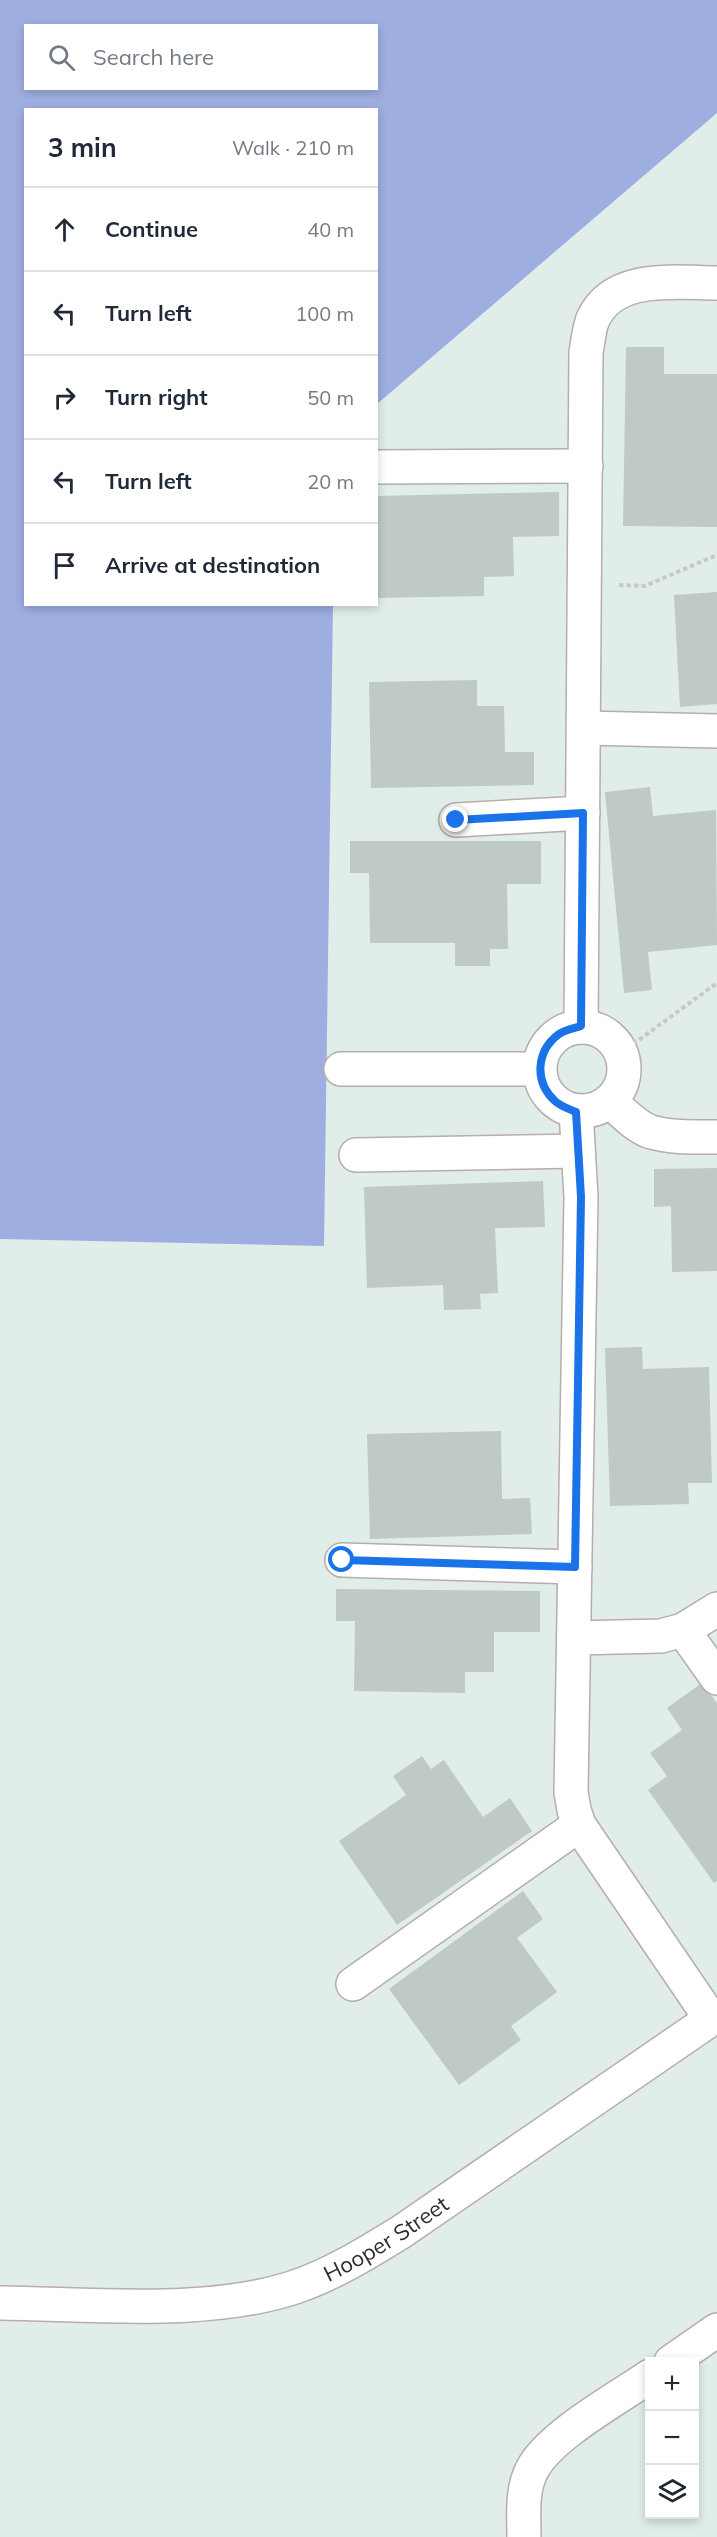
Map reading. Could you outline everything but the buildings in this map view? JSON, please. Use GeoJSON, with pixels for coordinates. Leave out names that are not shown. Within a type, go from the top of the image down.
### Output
{"type":"FeatureCollection","features":[{"type":"Feature","properties":{"kind":"street"},"geometry":{"type":"LineString","coordinates":[[581,1026],[586,352],[593,319],[608,299],[627,289],[654,283],[717,283]]}},
{"type":"Feature","properties":{"kind":"street"},"geometry":{"type":"LineString","coordinates":[[378,467],[586,466]]}},
{"type":"Feature","properties":{"kind":"street"},"geometry":{"type":"LineString","coordinates":[[584,728],[717,731]]}},
{"type":"Feature","properties":{"kind":"street"},"geometry":{"type":"LineString","coordinates":[[456,820],[583,813]]}},
{"type":"Feature","properties":{"kind":"street"},"geometry":{"type":"LineString","coordinates":[[581,1026],[598,1030],[612,1039],[621,1053],[624,1066],[623,1079],[618,1091],[610,1101],[594,1110],[576,1112],[557,1104],[544,1089],[539,1069],[545,1048],[561,1032],[581,1026]]}},
{"type":"Feature","properties":{"kind":"street"},"geometry":{"type":"LineString","coordinates":[[341,1069],[539,1069]]}},
{"type":"Feature","properties":{"kind":"street"},"geometry":{"type":"LineString","coordinates":[[610,1101],[634,1122],[650,1132],[686,1137],[717,1137]]}},
{"type":"Feature","properties":{"kind":"street"},"geometry":{"type":"LineString","coordinates":[[576,1112],[581,1197],[571,1792],[579,1825],[714,2017]]}},
{"type":"Feature","properties":{"kind":"street"},"geometry":{"type":"LineString","coordinates":[[356,1155],[578,1150]]}},
{"type":"Feature","properties":{"kind":"street"},"geometry":{"type":"LineString","coordinates":[[342,1560],[575,1567]]}},
{"type":"Feature","properties":{"kind":"street"},"geometry":{"type":"LineString","coordinates":[[574,1638],[661,1636],[683,1630],[717,1609]]}},
{"type":"Feature","properties":{"kind":"street"},"geometry":{"type":"LineString","coordinates":[[683,1630],[717,1678]]}},
{"type":"Feature","properties":{"kind":"street"},"geometry":{"type":"LineString","coordinates":[[353,1984],[579,1825]]}},
{"type":"Feature","properties":{"kind":"street","name":"Hooper Street"},"geometry":{"type":"LineString","coordinates":[[0,2303],[178,2305],[226,2302],[295,2287],[351,2262],[401,2232],[714,2017]]}},
{"type":"Feature","properties":{"kind":"street"},"geometry":{"type":"LineString","coordinates":[[677,2357],[717,2330]]}},
{"type":"Feature","properties":{"kind":"street"},"geometry":{"type":"LineString","coordinates":[[524,2537],[525,2493],[533,2468],[558,2439],[645,2379]]}},
{"type":"Feature","properties":{"kind":"path"},"geometry":{"type":"LineString","coordinates":[[585,583],[645,586],[717,555]]}},
{"type":"Feature","properties":{"kind":"path"},"geometry":{"type":"LineString","coordinates":[[621,1053],[717,983]]}},
{"type":"Feature","properties":{"kind":"shaded area"},"geometry":{"type":"Polygon","coordinates":[[[0,0],[717,0],[717,113],[378,403],[378,108],[24,108],[24,606],[333,606],[324,1246],[0,1239],[0,0]]]}},
{"type":"Feature","properties":{"kind":"route"},"geometry":{"type":"LineString","coordinates":[[342,1560],[575,1567],[581,1197],[576,1112],[557,1104],[544,1089],[539,1069],[545,1048],[561,1032],[581,1026],[583,813],[456,820]]}}]}
